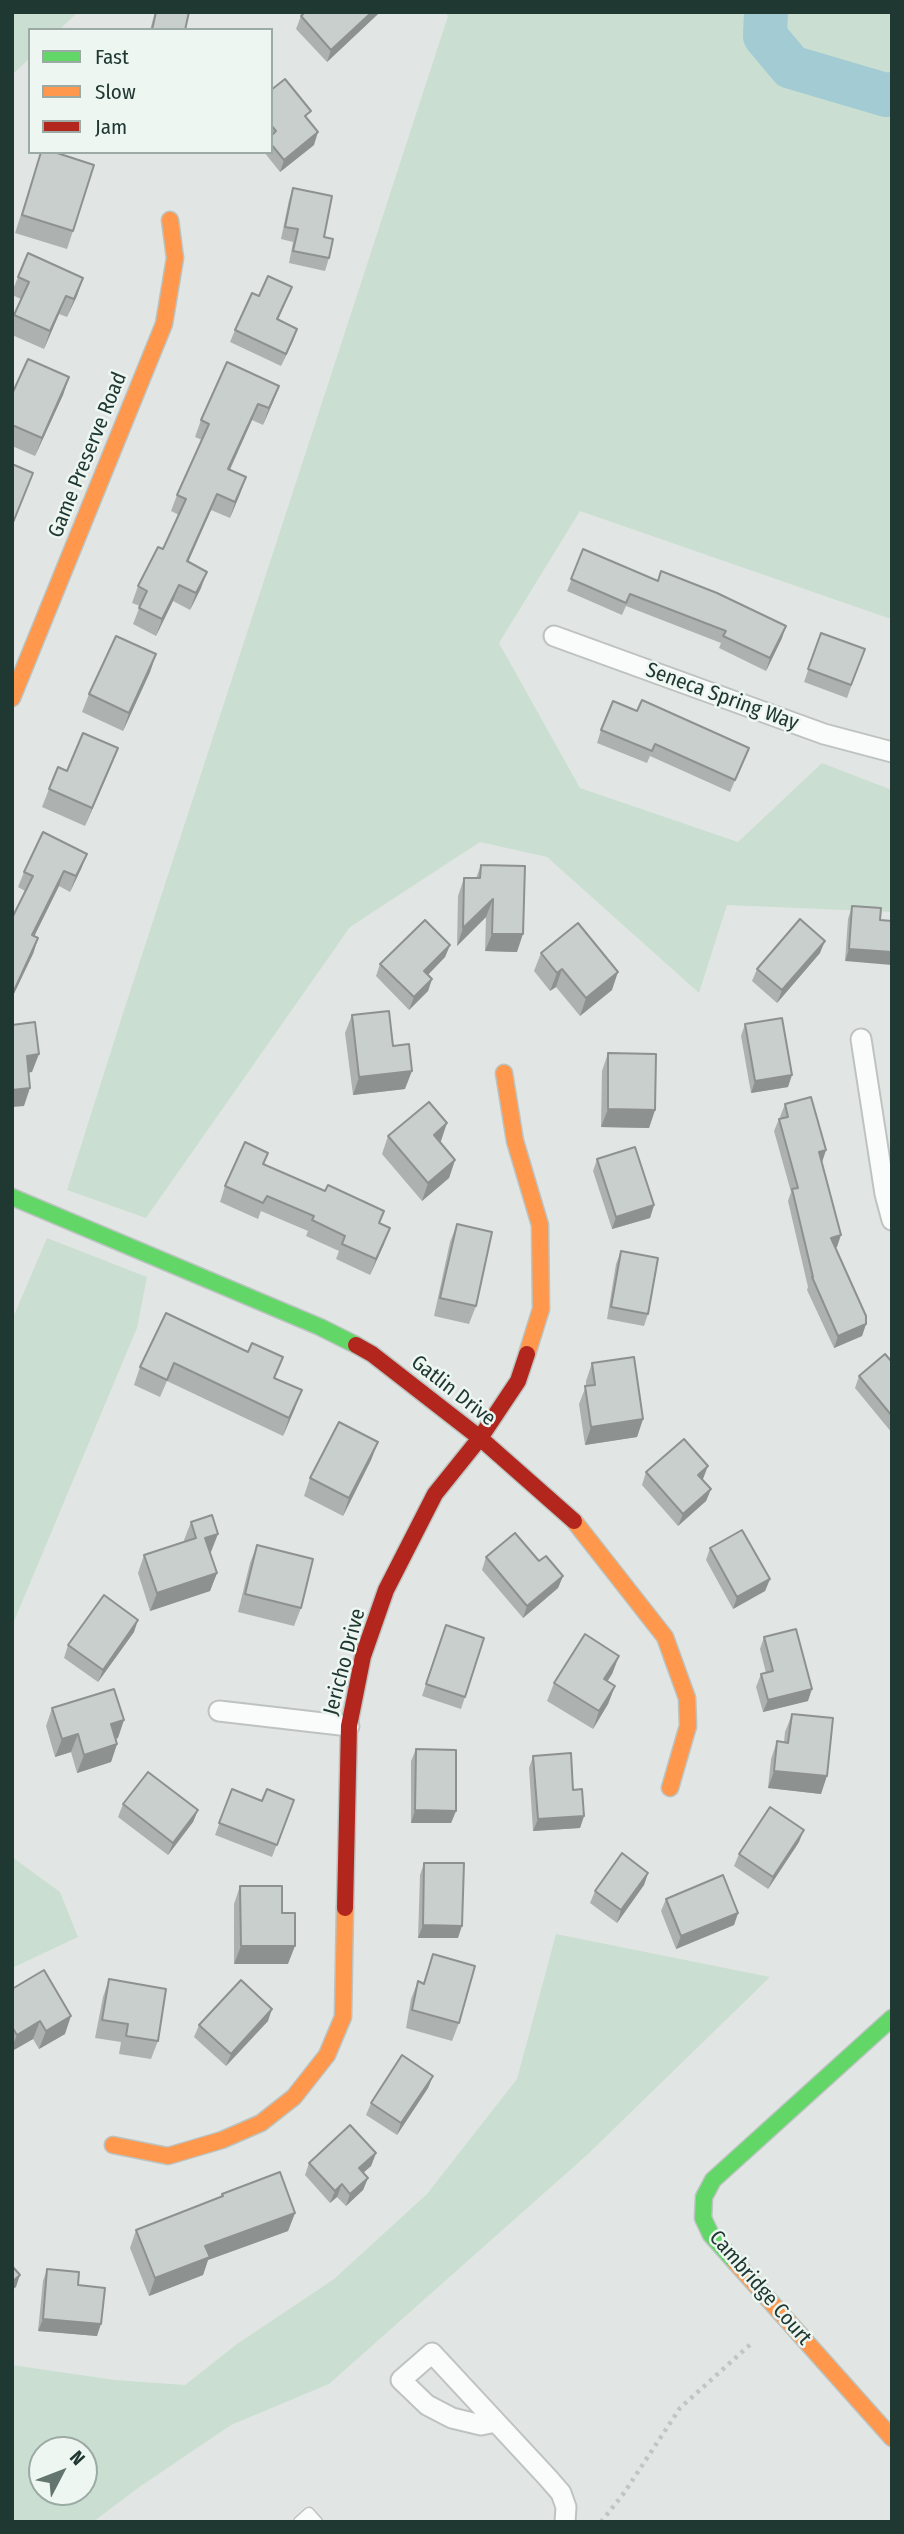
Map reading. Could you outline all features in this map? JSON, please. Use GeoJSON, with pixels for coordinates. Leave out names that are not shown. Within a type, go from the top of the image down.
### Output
{"type":"FeatureCollection","features":[{"type":"Feature","properties":{"kind":"street","name":"Game Preserve Road"},"geometry":{"type":"LineString","coordinates":[[12,698],[163,324],[175,258],[170,220]]}},
{"type":"Feature","properties":{"kind":"street","name":"Seneca Spring Way"},"geometry":{"type":"LineString","coordinates":[[554,636],[824,734],[892,752]]}},
{"type":"Feature","properties":{"kind":"street"},"geometry":{"type":"LineString","coordinates":[[861,1039],[885,1194],[892,1220]]}},
{"type":"Feature","properties":{"kind":"street","name":"Jericho Drive"},"geometry":{"type":"LineString","coordinates":[[113,2145],[168,2156],[222,2140],[261,2123],[294,2097],[327,2055],[343,2017],[349,1727],[363,1656],[386,1590],[435,1494],[480,1438],[518,1381],[541,1308],[540,1225],[515,1141],[504,1073]]}},
{"type":"Feature","properties":{"kind":"street","name":"Gatlin Drive"},"geometry":{"type":"LineString","coordinates":[[12,1197],[320,1327],[372,1354],[480,1438],[580,1528],[665,1637],[687,1698],[688,1726],[670,1787]]}},
{"type":"Feature","properties":{"kind":"street"},"geometry":{"type":"LineString","coordinates":[[219,1711],[349,1727]]}},
{"type":"Feature","properties":{"kind":"street","name":"Cambridge Court"},"geometry":{"type":"LineString","coordinates":[[891,2022],[713,2180],[704,2197],[703,2218],[711,2235],[892,2438]]}},
{"type":"Feature","properties":{"kind":"street"},"geometry":{"type":"LineString","coordinates":[[496,2422],[481,2425],[452,2418],[427,2404],[401,2380],[432,2353],[496,2422],[561,2493],[566,2507],[565,2522]]}},
{"type":"Feature","properties":{"kind":"lane"},"geometry":{"type":"LineString","coordinates":[[299,2522],[309,2513],[317,2522]]}},
{"type":"Feature","properties":{"kind":"path"},"geometry":{"type":"LineString","coordinates":[[601,2522],[624,2493],[680,2408],[753,2342]]}},
{"type":"Feature","properties":{"kind":"green space"},"geometry":{"type":"Polygon","coordinates":[[[12,12],[78,12],[61,28],[28,28],[28,60],[12,75],[12,12]]]}},
{"type":"Feature","properties":{"kind":"green space"},"geometry":{"type":"Polygon","coordinates":[[[445,12],[892,12],[892,618],[580,511],[499,643],[580,788],[738,842],[822,763],[892,790],[892,912],[727,905],[699,993],[547,857],[480,842],[350,927],[146,1218],[67,1190],[448,16],[445,12]]]}},
{"type":"Feature","properties":{"kind":"green space"},"geometry":{"type":"Polygon","coordinates":[[[47,1238],[147,1277],[137,1328],[12,1626],[12,1320],[47,1238]]]}},
{"type":"Feature","properties":{"kind":"green space"},"geometry":{"type":"Polygon","coordinates":[[[12,1857],[60,1892],[78,1937],[12,1968],[12,1857]]]}},
{"type":"Feature","properties":{"kind":"green space"},"geometry":{"type":"Polygon","coordinates":[[[556,1934],[770,1977],[587,2155],[329,2384],[231,2425],[93,2522],[12,2522],[12,2365],[115,2380],[185,2385],[237,2344],[334,2279],[427,2194],[517,2079],[556,1934]]]}},
{"type":"Feature","properties":{"kind":"building"},"geometry":{"type":"Polygon","coordinates":[[[156,12],[189,12],[185,28],[152,28],[156,12]]]}},
{"type":"Feature","properties":{"kind":"building"},"geometry":{"type":"Polygon","coordinates":[[[305,12],[372,12],[331,50],[301,16],[305,12]]]}},
{"type":"Feature","properties":{"kind":"building"},"geometry":{"type":"Polygon","coordinates":[[[285,79],[311,111],[305,116],[318,132],[284,160],[273,146],[273,134],[276,131],[273,127],[273,88],[285,79]]]}},
{"type":"Feature","properties":{"kind":"building"},"geometry":{"type":"Polygon","coordinates":[[[40,154],[60,154],[94,165],[73,231],[22,215],[40,154]]]}},
{"type":"Feature","properties":{"kind":"building"},"geometry":{"type":"Polygon","coordinates":[[[293,188],[332,196],[324,237],[333,239],[329,258],[293,251],[298,229],[285,227],[293,188]]]}},
{"type":"Feature","properties":{"kind":"building"},"geometry":{"type":"Polygon","coordinates":[[[28,253],[83,278],[74,299],[66,296],[50,331],[14,315],[29,282],[18,277],[28,253]]]}},
{"type":"Feature","properties":{"kind":"building"},"geometry":{"type":"Polygon","coordinates":[[[268,276],[292,287],[277,319],[297,329],[286,354],[235,330],[252,293],[259,296],[268,276]]]}},
{"type":"Feature","properties":{"kind":"building"},"geometry":{"type":"Polygon","coordinates":[[[28,359],[69,377],[42,438],[12,425],[12,394],[28,359]]]}},
{"type":"Feature","properties":{"kind":"building"},"geometry":{"type":"Polygon","coordinates":[[[227,362],[279,386],[269,408],[258,404],[228,469],[246,477],[235,502],[217,494],[187,561],[207,572],[196,593],[179,585],[162,619],[139,608],[147,591],[138,586],[158,547],[163,549],[186,499],[177,495],[209,424],[201,420],[227,362]]]}},
{"type":"Feature","properties":{"kind":"building"},"geometry":{"type":"Polygon","coordinates":[[[12,464],[33,473],[12,525],[12,464]]]}},
{"type":"Feature","properties":{"kind":"building"},"geometry":{"type":"Polygon","coordinates":[[[583,549],[658,581],[661,571],[717,593],[786,626],[770,658],[723,636],[726,631],[630,594],[626,603],[571,579],[583,549]]]}},
{"type":"Feature","properties":{"kind":"building"},"geometry":{"type":"Polygon","coordinates":[[[821,633],[865,649],[851,685],[808,669],[821,633]]]}},
{"type":"Feature","properties":{"kind":"building"},"geometry":{"type":"Polygon","coordinates":[[[116,636],[156,654],[129,713],[89,694],[116,636]]]}},
{"type":"Feature","properties":{"kind":"building"},"geometry":{"type":"Polygon","coordinates":[[[642,700],[749,748],[735,780],[655,744],[652,751],[601,730],[613,701],[637,711],[642,700]]]}},
{"type":"Feature","properties":{"kind":"building"},"geometry":{"type":"Polygon","coordinates":[[[83,733],[118,748],[92,808],[49,789],[58,767],[67,771],[83,733]]]}},
{"type":"Feature","properties":{"kind":"building"},"geometry":{"type":"Polygon","coordinates":[[[43,832],[87,854],[76,876],[64,871],[32,935],[38,938],[12,995],[12,918],[33,876],[24,872],[43,832]]]}},
{"type":"Feature","properties":{"kind":"building"},"geometry":{"type":"Polygon","coordinates":[[[481,865],[525,866],[523,934],[492,934],[493,899],[463,928],[464,878],[480,878],[481,865]]]}},
{"type":"Feature","properties":{"kind":"building"},"geometry":{"type":"Polygon","coordinates":[[[852,906],[881,908],[880,920],[892,921],[892,952],[849,949],[852,906]]]}},
{"type":"Feature","properties":{"kind":"building"},"geometry":{"type":"Polygon","coordinates":[[[800,919],[825,941],[782,990],[757,969],[800,919]]]}},
{"type":"Feature","properties":{"kind":"building"},"geometry":{"type":"Polygon","coordinates":[[[425,920],[450,945],[424,971],[432,979],[414,997],[380,964],[425,920]]]}},
{"type":"Feature","properties":{"kind":"building"},"geometry":{"type":"Polygon","coordinates":[[[578,923],[618,972],[586,998],[562,969],[557,973],[541,953],[578,923]]]}},
{"type":"Feature","properties":{"kind":"building"},"geometry":{"type":"Polygon","coordinates":[[[389,1011],[393,1046],[409,1044],[412,1071],[359,1077],[352,1015],[389,1011]]]}},
{"type":"Feature","properties":{"kind":"building"},"geometry":{"type":"Polygon","coordinates":[[[782,1018],[792,1075],[755,1081],[745,1024],[782,1018]]]}},
{"type":"Feature","properties":{"kind":"building"},"geometry":{"type":"Polygon","coordinates":[[[35,1022],[39,1054],[27,1056],[30,1088],[12,1090],[12,1025],[35,1022]]]}},
{"type":"Feature","properties":{"kind":"building"},"geometry":{"type":"Polygon","coordinates":[[[608,1053],[656,1054],[655,1110],[608,1109],[608,1053]]]}},
{"type":"Feature","properties":{"kind":"building"},"geometry":{"type":"Polygon","coordinates":[[[811,1097],[826,1150],[819,1152],[841,1235],[831,1238],[866,1316],[866,1324],[838,1336],[812,1277],[792,1189],[798,1188],[779,1119],[788,1117],[785,1104],[811,1097]]]}},
{"type":"Feature","properties":{"kind":"building"},"geometry":{"type":"Polygon","coordinates":[[[429,1102],[447,1123],[434,1135],[455,1160],[428,1183],[388,1136],[429,1102]]]}},
{"type":"Feature","properties":{"kind":"building"},"geometry":{"type":"Polygon","coordinates":[[[245,1142],[268,1153],[263,1164],[325,1191],[328,1185],[384,1211],[379,1223],[390,1228],[376,1259],[342,1244],[345,1236],[312,1220],[314,1216],[267,1196],[263,1203],[225,1186],[245,1142]]]}},
{"type":"Feature","properties":{"kind":"building"},"geometry":{"type":"Polygon","coordinates":[[[635,1147],[654,1205],[616,1217],[597,1159],[635,1147]]]}},
{"type":"Feature","properties":{"kind":"building"},"geometry":{"type":"Polygon","coordinates":[[[457,1224],[492,1232],[476,1306],[440,1298],[457,1224]]]}},
{"type":"Feature","properties":{"kind":"building"},"geometry":{"type":"Polygon","coordinates":[[[621,1251],[658,1258],[648,1314],[611,1307],[621,1251]]]}},
{"type":"Feature","properties":{"kind":"building"},"geometry":{"type":"Polygon","coordinates":[[[166,1313],[248,1352],[252,1343],[283,1357],[274,1378],[302,1390],[289,1418],[174,1363],[167,1380],[140,1367],[166,1313]]]}},
{"type":"Feature","properties":{"kind":"building"},"geometry":{"type":"Polygon","coordinates":[[[885,1354],[892,1362],[892,1416],[859,1376],[885,1354]]]}},
{"type":"Feature","properties":{"kind":"building"},"geometry":{"type":"Polygon","coordinates":[[[634,1357],[643,1419],[591,1427],[585,1386],[595,1385],[592,1363],[634,1357]]]}},
{"type":"Feature","properties":{"kind":"building"},"geometry":{"type":"Polygon","coordinates":[[[339,1422],[378,1442],[349,1498],[310,1478],[339,1422]]]}},
{"type":"Feature","properties":{"kind":"building"},"geometry":{"type":"Polygon","coordinates":[[[684,1439],[708,1466],[698,1475],[711,1489],[683,1514],[646,1472],[684,1439]]]}},
{"type":"Feature","properties":{"kind":"building"},"geometry":{"type":"Polygon","coordinates":[[[212,1515],[218,1534],[205,1538],[217,1573],[157,1593],[144,1555],[196,1538],[191,1522],[212,1515]]]}},
{"type":"Feature","properties":{"kind":"building"},"geometry":{"type":"Polygon","coordinates":[[[742,1530],[770,1579],[737,1597],[710,1548],[742,1530]]]}},
{"type":"Feature","properties":{"kind":"building"},"geometry":{"type":"Polygon","coordinates":[[[515,1533],[539,1561],[546,1556],[563,1576],[527,1606],[486,1557],[515,1533]]]}},
{"type":"Feature","properties":{"kind":"building"},"geometry":{"type":"Polygon","coordinates":[[[257,1545],[313,1559],[301,1608],[245,1594],[257,1545]]]}},
{"type":"Feature","properties":{"kind":"building"},"geometry":{"type":"Polygon","coordinates":[[[104,1595],[138,1620],[103,1670],[68,1645],[104,1595]]]}},
{"type":"Feature","properties":{"kind":"building"},"geometry":{"type":"Polygon","coordinates":[[[446,1625],[484,1638],[465,1697],[426,1684],[446,1625]]]}},
{"type":"Feature","properties":{"kind":"building"},"geometry":{"type":"Polygon","coordinates":[[[796,1629],[812,1689],[768,1700],[761,1674],[773,1671],[764,1637],[796,1629]]]}},
{"type":"Feature","properties":{"kind":"building"},"geometry":{"type":"Polygon","coordinates":[[[585,1634],[619,1656],[604,1679],[615,1686],[599,1711],[554,1683],[585,1634]]]}},
{"type":"Feature","properties":{"kind":"building"},"geometry":{"type":"Polygon","coordinates":[[[114,1689],[124,1720],[111,1724],[117,1744],[84,1755],[78,1734],[62,1739],[52,1708],[114,1689]]]}},
{"type":"Feature","properties":{"kind":"building"},"geometry":{"type":"Polygon","coordinates":[[[792,1714],[833,1718],[827,1776],[774,1771],[777,1741],[788,1743],[792,1714]]]}},
{"type":"Feature","properties":{"kind":"building"},"geometry":{"type":"Polygon","coordinates":[[[416,1749],[456,1750],[456,1811],[415,1810],[416,1749]]]}},
{"type":"Feature","properties":{"kind":"building"},"geometry":{"type":"Polygon","coordinates":[[[571,1753],[573,1790],[582,1789],[584,1816],[538,1819],[533,1756],[571,1753]]]}},
{"type":"Feature","properties":{"kind":"building"},"geometry":{"type":"Polygon","coordinates":[[[148,1772],[198,1810],[173,1843],[123,1804],[148,1772]]]}},
{"type":"Feature","properties":{"kind":"building"},"geometry":{"type":"Polygon","coordinates":[[[232,1789],[262,1801],[267,1789],[294,1800],[277,1845],[219,1823],[232,1789]]]}},
{"type":"Feature","properties":{"kind":"building"},"geometry":{"type":"Polygon","coordinates":[[[770,1807],[804,1830],[773,1877],[739,1854],[770,1807]]]}},
{"type":"Feature","properties":{"kind":"building"},"geometry":{"type":"Polygon","coordinates":[[[622,1853],[648,1873],[621,1910],[595,1891],[622,1853]]]}},
{"type":"Feature","properties":{"kind":"building"},"geometry":{"type":"Polygon","coordinates":[[[424,1863],[464,1863],[462,1926],[423,1925],[424,1863]]]}},
{"type":"Feature","properties":{"kind":"building"},"geometry":{"type":"Polygon","coordinates":[[[723,1875],[738,1913],[681,1936],[666,1899],[723,1875]]]}},
{"type":"Feature","properties":{"kind":"building"},"geometry":{"type":"Polygon","coordinates":[[[240,1886],[282,1886],[282,1913],[295,1913],[295,1946],[241,1946],[240,1886]]]}},
{"type":"Feature","properties":{"kind":"building"},"geometry":{"type":"Polygon","coordinates":[[[433,1954],[475,1966],[459,2023],[412,2010],[418,1981],[424,1984],[433,1954]]]}},
{"type":"Feature","properties":{"kind":"building"},"geometry":{"type":"Polygon","coordinates":[[[44,1970],[71,2016],[46,2031],[40,2021],[17,2035],[12,2027],[12,1989],[44,1970]]]}},
{"type":"Feature","properties":{"kind":"building"},"geometry":{"type":"Polygon","coordinates":[[[109,1979],[166,1989],[158,2041],[126,2036],[128,2024],[102,2020],[109,1979]]]}},
{"type":"Feature","properties":{"kind":"building"},"geometry":{"type":"Polygon","coordinates":[[[241,1980],[272,2009],[231,2054],[199,2025],[241,1980]]]}},
{"type":"Feature","properties":{"kind":"building"},"geometry":{"type":"Polygon","coordinates":[[[402,2055],[433,2076],[401,2123],[371,2103],[402,2055]]]}},
{"type":"Feature","properties":{"kind":"building"},"geometry":{"type":"Polygon","coordinates":[[[350,2125],[376,2153],[359,2168],[368,2178],[350,2194],[342,2184],[335,2191],[309,2163],[350,2125]]]}},
{"type":"Feature","properties":{"kind":"building"},"geometry":{"type":"Polygon","coordinates":[[[280,2172],[295,2213],[205,2246],[210,2257],[155,2278],[136,2230],[280,2172]]]}},
{"type":"Feature","properties":{"kind":"building"},"geometry":{"type":"Polygon","coordinates":[[[12,2266],[20,2275],[12,2282],[12,2266]]]}},
{"type":"Feature","properties":{"kind":"building"},"geometry":{"type":"Polygon","coordinates":[[[47,2269],[79,2272],[78,2285],[105,2288],[101,2324],[43,2319],[47,2269]]]}},
{"type":"Feature","properties":{"kind":"waterway"},"geometry":{"type":"LineString","coordinates":[[766,12],[765,36],[791,67],[886,95],[892,94]]}},
{"type":"Feature","properties":{"kind":"traffic: fast"},"geometry":{"type":"LineString","coordinates":[[12,1197],[320,1327],[356,1345]]}},
{"type":"Feature","properties":{"kind":"traffic: fast"},"geometry":{"type":"LineString","coordinates":[[736,2263],[711,2235],[703,2218],[704,2197],[713,2180],[892,2018]]}},
{"type":"Feature","properties":{"kind":"traffic: slow"},"geometry":{"type":"LineString","coordinates":[[12,698],[164,324],[175,258],[170,220]]}},
{"type":"Feature","properties":{"kind":"traffic: slow"},"geometry":{"type":"LineString","coordinates":[[504,1073],[515,1141],[540,1225],[541,1309],[527,1354]]}},
{"type":"Feature","properties":{"kind":"traffic: slow"},"geometry":{"type":"LineString","coordinates":[[574,1521],[665,1637],[687,1698],[688,1726],[670,1788]]}},
{"type":"Feature","properties":{"kind":"traffic: slow"},"geometry":{"type":"LineString","coordinates":[[113,2145],[168,2156],[222,2140],[261,2123],[294,2097],[327,2055],[343,2017],[345,1908]]}},
{"type":"Feature","properties":{"kind":"traffic: slow"},"geometry":{"type":"LineString","coordinates":[[736,2263],[892,2438]]}},
{"type":"Feature","properties":{"kind":"traffic: jam"},"geometry":{"type":"LineString","coordinates":[[356,1345],[372,1354],[480,1438],[574,1521]]}},
{"type":"Feature","properties":{"kind":"traffic: jam"},"geometry":{"type":"LineString","coordinates":[[345,1908],[349,1726],[363,1656],[386,1590],[435,1494],[480,1438],[518,1381],[527,1354]]}}]}
